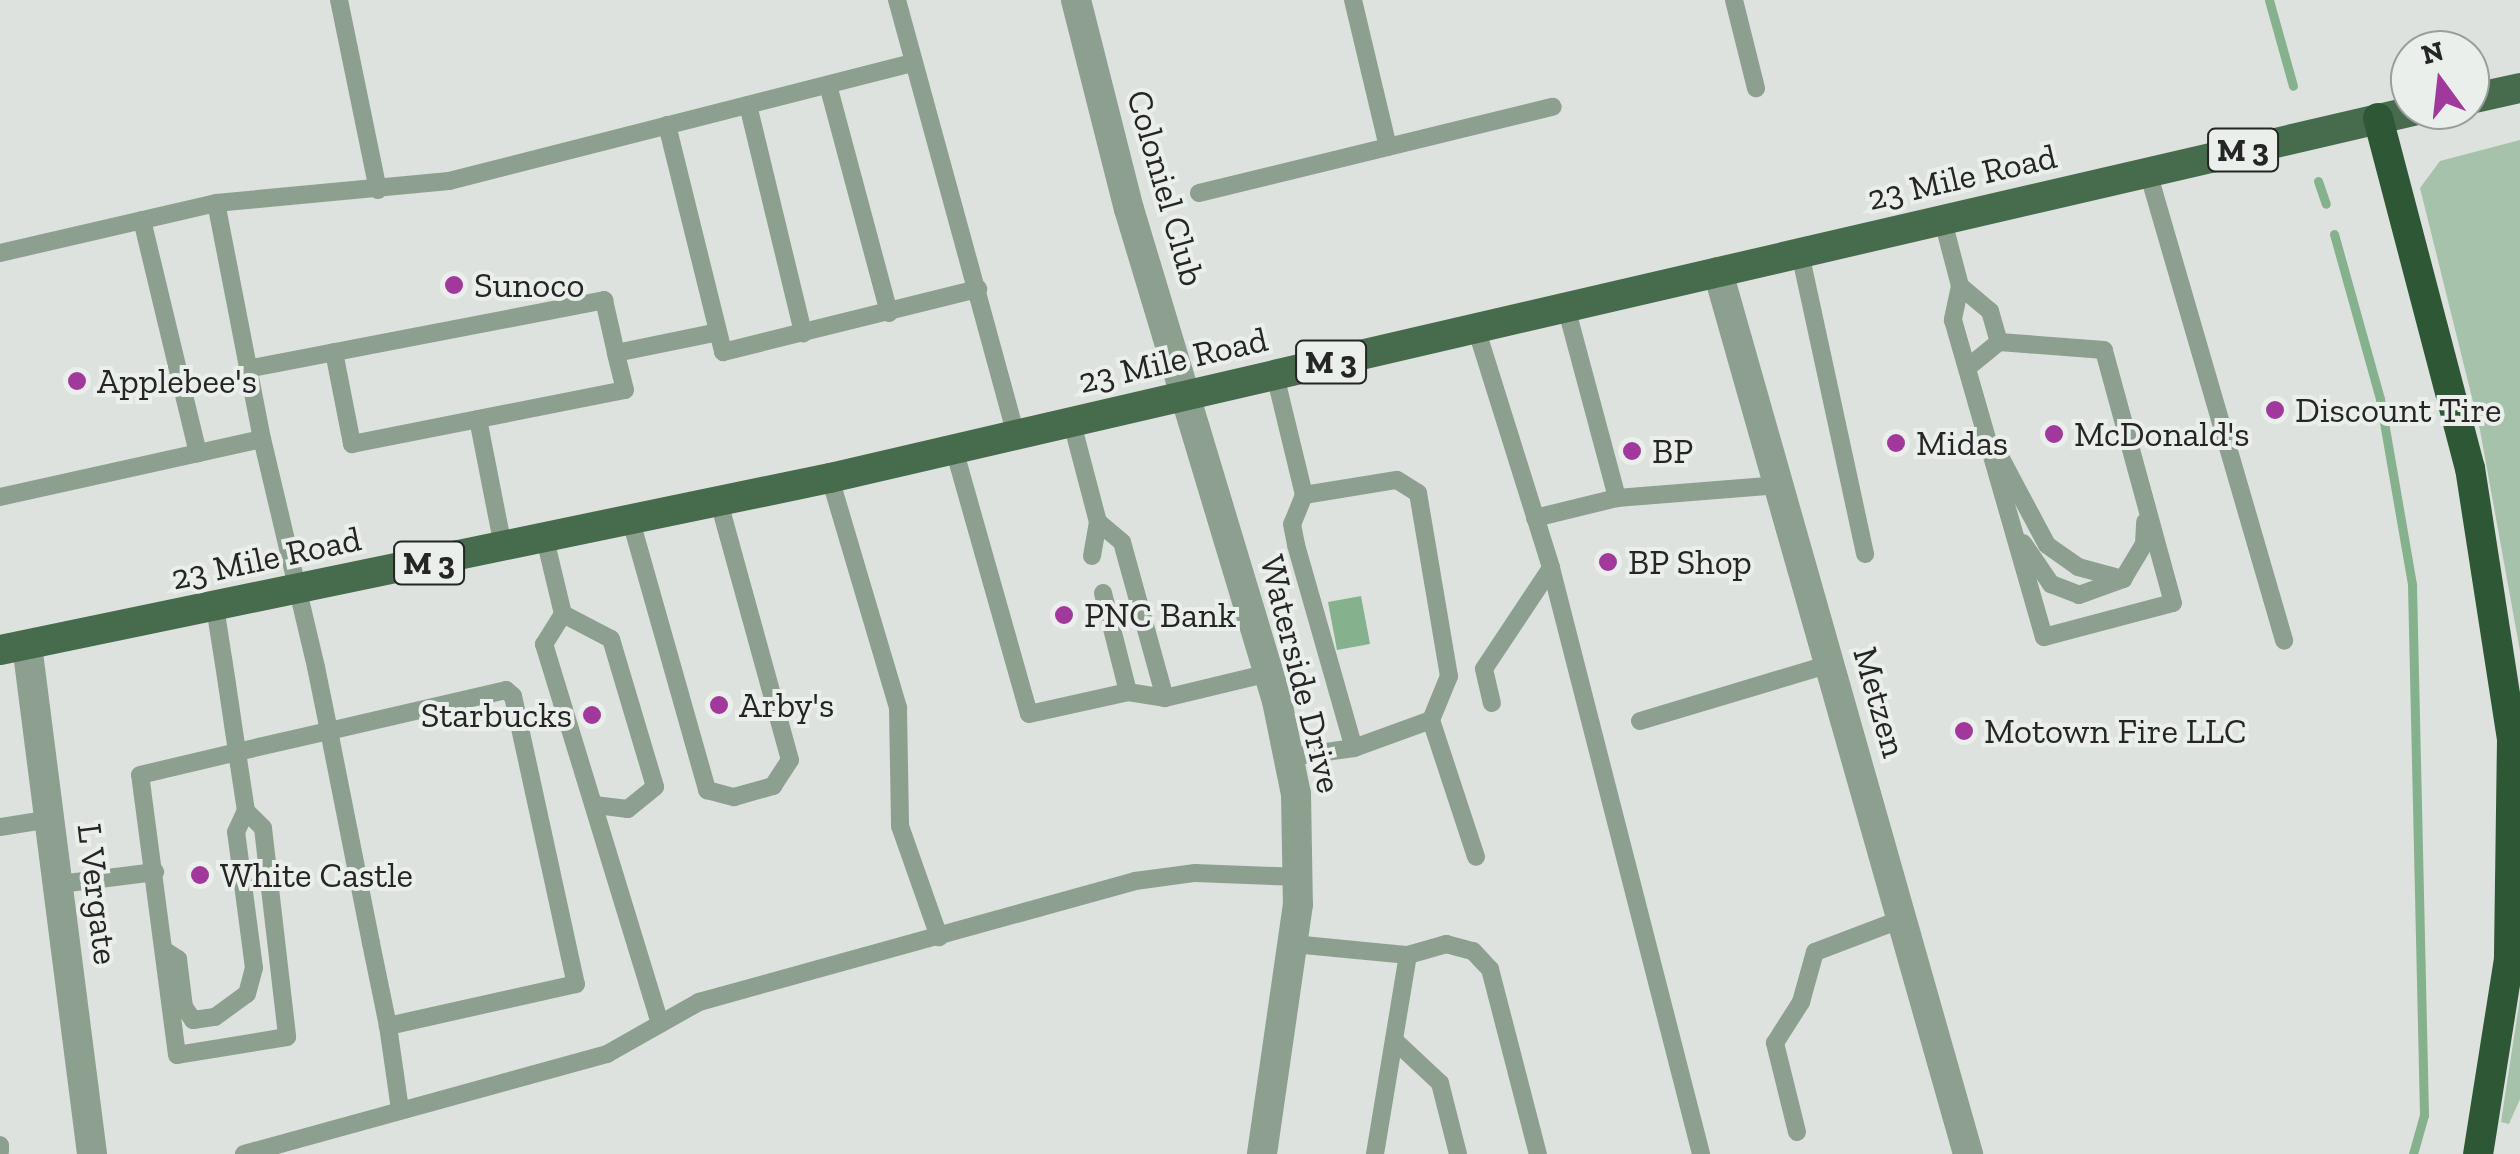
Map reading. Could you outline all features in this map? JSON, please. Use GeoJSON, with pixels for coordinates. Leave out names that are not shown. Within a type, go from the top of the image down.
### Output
{"type":"FeatureCollection","features":[{"type":"Feature","properties":{"kind":"highway"},"geometry":{"type":"LineString","coordinates":[[2378,118],[2470,468],[2512,739],[2509,959],[2478,1154]]}},
{"type":"Feature","properties":{"kind":"main road"},"geometry":{"type":"LineString","coordinates":[[2490,95],[2520,88]]}},
{"type":"Feature","properties":{"kind":"main road","name":"23 Mile Road"},"geometry":{"type":"LineString","coordinates":[[13,647],[830,478],[2390,116]]}},
{"type":"Feature","properties":{"kind":"street","name":"Coloniel Club"},"geometry":{"type":"LineString","coordinates":[[1076,0],[1128,209],[1187,396]]}},
{"type":"Feature","properties":{"kind":"street","name":"Metzen"},"geometry":{"type":"LineString","coordinates":[[1718,272],[1968,1154]]}},
{"type":"Feature","properties":{"kind":"street","name":"Waterside Drive"},"geometry":{"type":"LineString","coordinates":[[1187,396],[1290,756],[1300,877],[1262,1154]]}},
{"type":"Feature","properties":{"kind":"street","name":"L Vergate"},"geometry":{"type":"LineString","coordinates":[[13,647],[51,819],[92,1154]]}},
{"type":"Feature","properties":{"kind":"lane"},"geometry":{"type":"LineString","coordinates":[[339,0],[378,190]]}},
{"type":"Feature","properties":{"kind":"lane"},"geometry":{"type":"LineString","coordinates":[[897,0],[1016,435]]}},
{"type":"Feature","properties":{"kind":"lane"},"geometry":{"type":"LineString","coordinates":[[1353,0],[1388,147]]}},
{"type":"Feature","properties":{"kind":"lane"},"geometry":{"type":"LineString","coordinates":[[1734,0],[1756,88]]}},
{"type":"Feature","properties":{"kind":"lane"},"geometry":{"type":"LineString","coordinates":[[0,254],[216,203],[449,181],[913,63]]}},
{"type":"Feature","properties":{"kind":"lane"},"geometry":{"type":"LineString","coordinates":[[828,85],[889,313]]}},
{"type":"Feature","properties":{"kind":"lane"},"geometry":{"type":"LineString","coordinates":[[748,105],[803,333]]}},
{"type":"Feature","properties":{"kind":"lane"},"geometry":{"type":"LineString","coordinates":[[1199,194],[1554,107]]}},
{"type":"Feature","properties":{"kind":"lane"},"geometry":{"type":"LineString","coordinates":[[668,126],[724,352],[978,289]]}},
{"type":"Feature","properties":{"kind":"lane"},"geometry":{"type":"LineString","coordinates":[[2148,172],[2284,640]]}},
{"type":"Feature","properties":{"kind":"lane"},"geometry":{"type":"LineString","coordinates":[[216,203],[262,439],[329,730],[388,1026],[400,1110]]}},
{"type":"Feature","properties":{"kind":"lane"},"geometry":{"type":"LineString","coordinates":[[142,220],[198,453]]}},
{"type":"Feature","properties":{"kind":"lane"},"geometry":{"type":"LineString","coordinates":[[1943,221],[1960,286],[1953,320],[2044,638],[2173,603],[2104,350],[2000,342],[1968,368]]}},
{"type":"Feature","properties":{"kind":"lane"},"geometry":{"type":"LineString","coordinates":[[1800,253],[1864,554]]}},
{"type":"Feature","properties":{"kind":"lane"},"geometry":{"type":"LineString","coordinates":[[1960,286],[1990,311],[2000,342]]}},
{"type":"Feature","properties":{"kind":"lane"},"geometry":{"type":"LineString","coordinates":[[248,368],[604,300],[625,390],[352,444],[334,352]]}},
{"type":"Feature","properties":{"kind":"lane"},"geometry":{"type":"LineString","coordinates":[[1566,308],[1618,498]]}},
{"type":"Feature","properties":{"kind":"lane"},"geometry":{"type":"LineString","coordinates":[[1476,328],[1551,568],[1700,1154]]}},
{"type":"Feature","properties":{"kind":"lane"},"geometry":{"type":"LineString","coordinates":[[616,353],[718,332]]}},
{"type":"Feature","properties":{"kind":"lane"},"geometry":{"type":"LineString","coordinates":[[1275,374],[1304,495],[1292,524],[1296,545],[1354,748]]}},
{"type":"Feature","properties":{"kind":"lane"},"geometry":{"type":"LineString","coordinates":[[478,418],[503,547]]}},
{"type":"Feature","properties":{"kind":"lane"},"geometry":{"type":"LineString","coordinates":[[1072,423],[1098,522],[1092,556]]}},
{"type":"Feature","properties":{"kind":"lane"},"geometry":{"type":"LineString","coordinates":[[0,497],[262,439]]}},
{"type":"Feature","properties":{"kind":"lane"},"geometry":{"type":"LineString","coordinates":[[1988,439],[2016,478],[2047,545],[2078,566],[2123,579]]}},
{"type":"Feature","properties":{"kind":"lane"},"geometry":{"type":"LineString","coordinates":[[954,449],[1029,714],[1128,692],[1165,698],[1269,673]]}},
{"type":"Feature","properties":{"kind":"lane"},"geometry":{"type":"LineString","coordinates":[[830,478],[898,708],[900,826],[939,937]]}},
{"type":"Feature","properties":{"kind":"lane"},"geometry":{"type":"LineString","coordinates":[[1304,495],[1397,480],[1418,493],[1449,676],[1431,720],[1476,856]]}},
{"type":"Feature","properties":{"kind":"lane"},"geometry":{"type":"LineString","coordinates":[[1535,518],[1618,498],[1779,485]]}},
{"type":"Feature","properties":{"kind":"lane"},"geometry":{"type":"LineString","coordinates":[[631,521],[707,790],[734,796],[773,786],[790,760],[719,502]]}},
{"type":"Feature","properties":{"kind":"lane"},"geometry":{"type":"LineString","coordinates":[[2012,526],[2050,584],[2079,596],[2123,579],[2144,544],[2146,506]]}},
{"type":"Feature","properties":{"kind":"lane"},"geometry":{"type":"LineString","coordinates":[[1098,522],[1122,542],[1165,698]]}},
{"type":"Feature","properties":{"kind":"lane"},"geometry":{"type":"LineString","coordinates":[[546,538],[563,614],[544,644],[660,1024]]}},
{"type":"Feature","properties":{"kind":"lane"},"geometry":{"type":"LineString","coordinates":[[1492,703],[1484,670],[1551,568]]}},
{"type":"Feature","properties":{"kind":"lane"},"geometry":{"type":"LineString","coordinates":[[1103,593],[1128,692]]}},
{"type":"Feature","properties":{"kind":"lane"},"geometry":{"type":"LineString","coordinates":[[164,950],[178,959],[184,1006],[193,1020],[215,1017],[246,994],[254,968],[236,832],[246,812],[215,608]]}},
{"type":"Feature","properties":{"kind":"lane"},"geometry":{"type":"LineString","coordinates":[[563,614],[611,639],[655,787],[628,809],[594,805]]}},
{"type":"Feature","properties":{"kind":"lane"},"geometry":{"type":"LineString","coordinates":[[1640,721],[1830,664]]}},
{"type":"Feature","properties":{"kind":"lane"},"geometry":{"type":"LineString","coordinates":[[246,812],[263,828],[287,1037],[178,1054],[140,775],[506,690],[513,696],[576,984],[388,1026]]}},
{"type":"Feature","properties":{"kind":"lane"},"geometry":{"type":"LineString","coordinates":[[1290,756],[1354,748],[1431,720]]}},
{"type":"Feature","properties":{"kind":"lane"},"geometry":{"type":"LineString","coordinates":[[0,827],[51,819]]}},
{"type":"Feature","properties":{"kind":"lane"},"geometry":{"type":"LineString","coordinates":[[60,884],[155,872]]}},
{"type":"Feature","properties":{"kind":"lane"},"geometry":{"type":"LineString","coordinates":[[244,1154],[606,1054],[700,1002],[1162,875],[1300,877]]}},
{"type":"Feature","properties":{"kind":"lane"},"geometry":{"type":"LineString","coordinates":[[1797,1132],[1775,1043],[1802,1002],[1814,952],[1902,919]]}},
{"type":"Feature","properties":{"kind":"lane"},"geometry":{"type":"LineString","coordinates":[[1293,944],[1408,955],[1446,944],[1473,951],[1490,968],[1538,1154]]}},
{"type":"Feature","properties":{"kind":"lane"},"geometry":{"type":"LineString","coordinates":[[1375,1154],[1408,955]]}},
{"type":"Feature","properties":{"kind":"lane"},"geometry":{"type":"LineString","coordinates":[[1394,1040],[1440,1083],[1458,1154]]}},
{"type":"Feature","properties":{"kind":"shaded area"},"geometry":{"type":"Polygon","coordinates":[[[2520,140],[2520,651],[2480,430],[2420,188],[2440,161],[2520,140]]]}},
{"type":"Feature","properties":{"kind":"shaded area"},"geometry":{"type":"Polygon","coordinates":[[[1361,596],[1370,644],[1337,650],[1328,602],[1361,596]]]}},
{"type":"Feature","properties":{"kind":"shaded area"},"geometry":{"type":"Polygon","coordinates":[[[2520,998],[2520,1099],[2509,1124],[2501,1122],[2520,998]]]}},
{"type":"Feature","properties":{"kind":"waterway"},"geometry":{"type":"LineString","coordinates":[[2269,0],[2293,86]]}},
{"type":"Feature","properties":{"kind":"waterway"},"geometry":{"type":"LineString","coordinates":[[2318,181],[2326,204]]}},
{"type":"Feature","properties":{"kind":"waterway"},"geometry":{"type":"LineString","coordinates":[[2334,234],[2380,399],[2412,585],[2424,1115],[2413,1154]]}},
{"type":"Feature","properties":{"kind":"place","name":"Sunoco"},"geometry":{"type":"Point","coordinates":[454,285]}},
{"type":"Feature","properties":{"kind":"place","name":"Applebee's"},"geometry":{"type":"Point","coordinates":[77,381]}},
{"type":"Feature","properties":{"kind":"place","name":"Discount Tire"},"geometry":{"type":"Point","coordinates":[2275,410]}},
{"type":"Feature","properties":{"kind":"place","name":"McDonald's"},"geometry":{"type":"Point","coordinates":[2054,434]}},
{"type":"Feature","properties":{"kind":"place","name":"Midas"},"geometry":{"type":"Point","coordinates":[1896,443]}},
{"type":"Feature","properties":{"kind":"place","name":"BP"},"geometry":{"type":"Point","coordinates":[1632,451]}},
{"type":"Feature","properties":{"kind":"place","name":"BP Shop"},"geometry":{"type":"Point","coordinates":[1608,562]}},
{"type":"Feature","properties":{"kind":"place","name":"PNC Bank"},"geometry":{"type":"Point","coordinates":[1064,615]}},
{"type":"Feature","properties":{"kind":"place","name":"Arby's"},"geometry":{"type":"Point","coordinates":[719,705]}},
{"type":"Feature","properties":{"kind":"place","name":"Starbucks"},"geometry":{"type":"Point","coordinates":[592,715]}},
{"type":"Feature","properties":{"kind":"place","name":"Motown Fire LLC"},"geometry":{"type":"Point","coordinates":[1964,731]}},
{"type":"Feature","properties":{"kind":"place","name":"White Castle"},"geometry":{"type":"Point","coordinates":[200,875]}}]}
